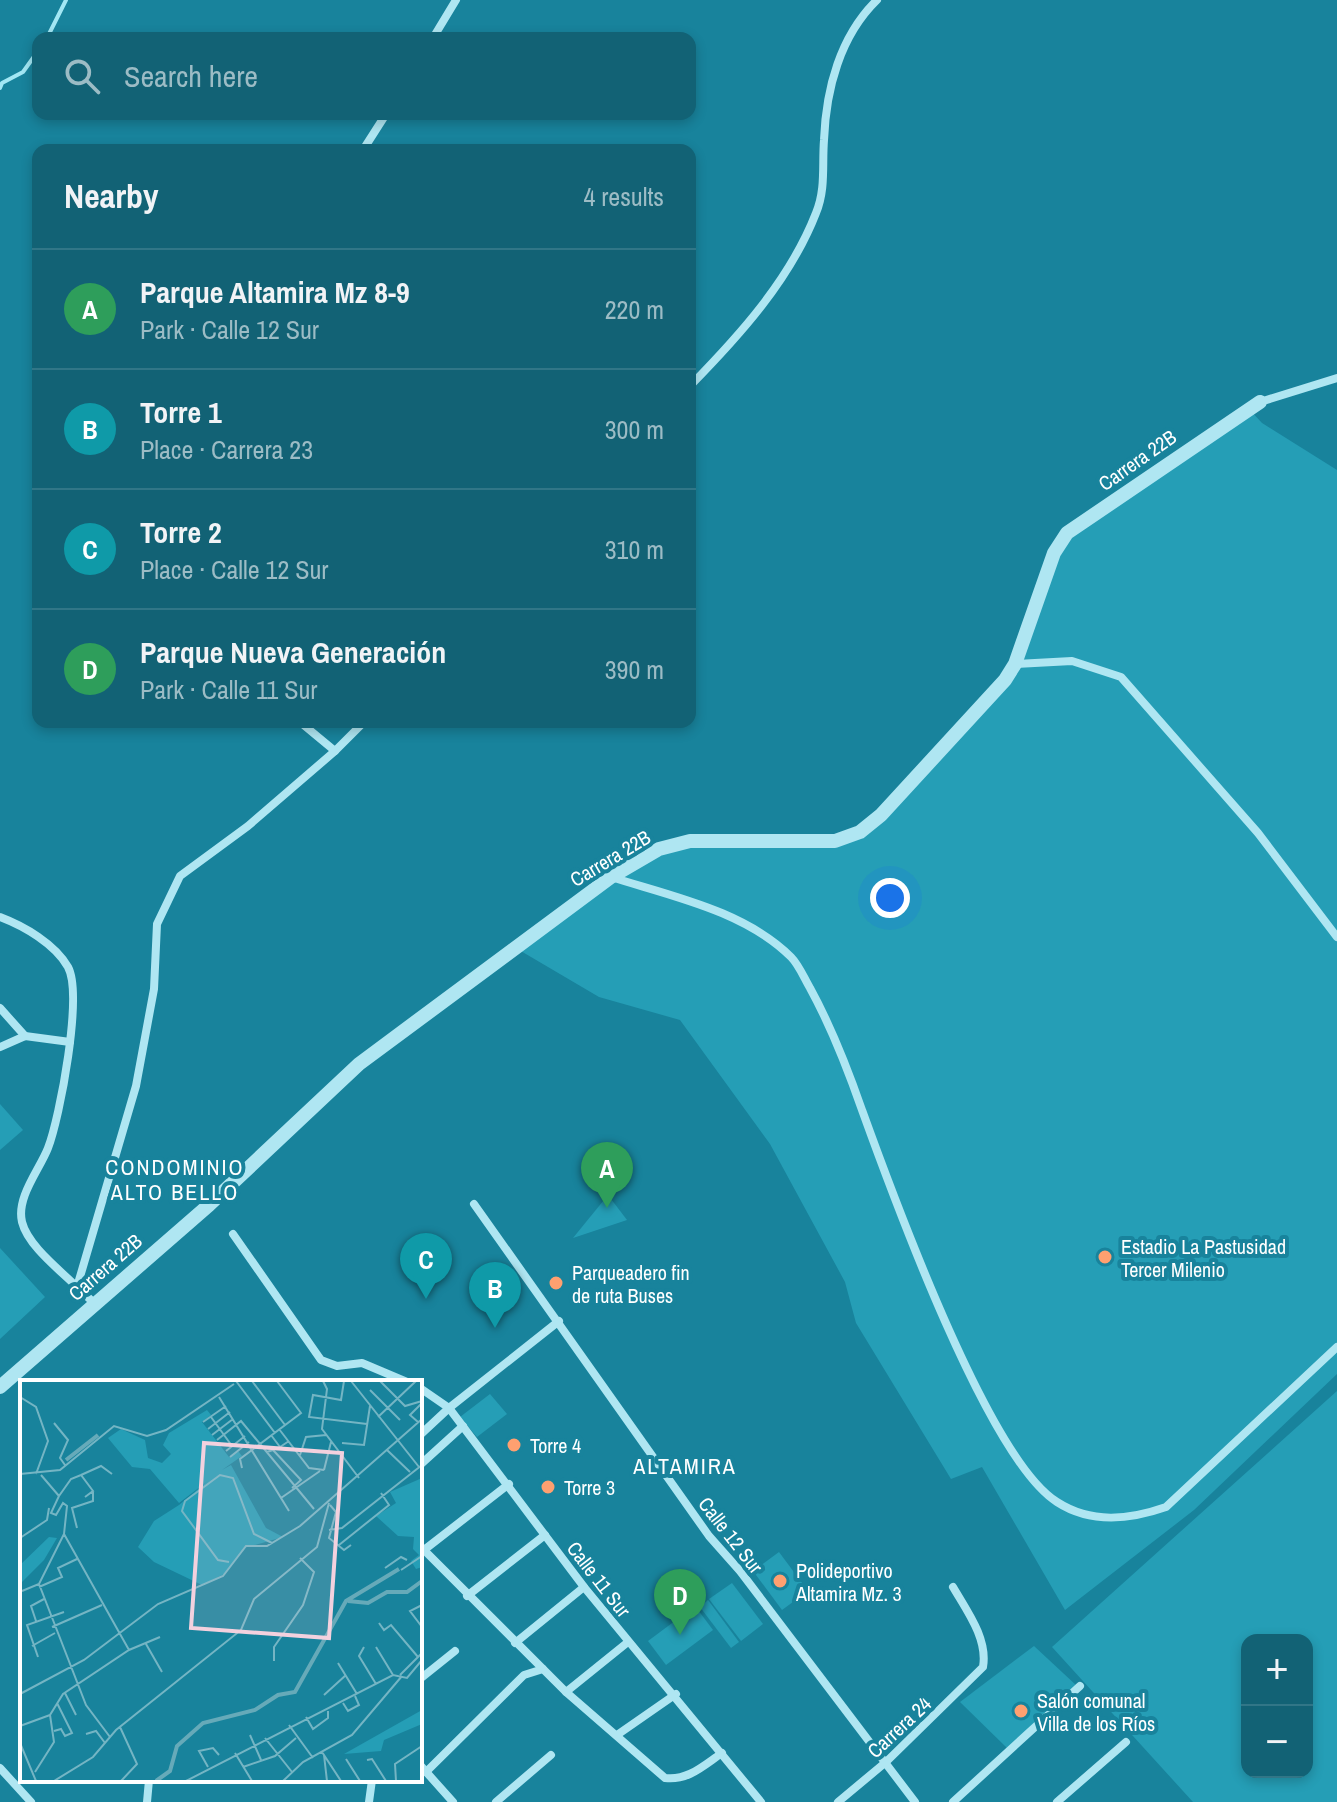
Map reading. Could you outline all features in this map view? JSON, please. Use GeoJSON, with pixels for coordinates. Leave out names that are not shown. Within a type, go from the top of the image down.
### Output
{"type":"FeatureCollection","features":[{"type":"Feature","properties":{"kind":"street"},"geometry":{"type":"LineString","coordinates":[[437,32],[456,0]]}},
{"type":"Feature","properties":{"kind":"street"},"geometry":{"type":"LineString","coordinates":[[696,380],[749,325],[816,215],[822,197],[827,98],[847,40],[860,17],[877,0]]}},
{"type":"Feature","properties":{"kind":"street"},"geometry":{"type":"LineString","coordinates":[[367,144],[382,120]]}},
{"type":"Feature","properties":{"kind":"street"},"geometry":{"type":"LineString","coordinates":[[1260,402],[1337,378]]}},
{"type":"Feature","properties":{"kind":"street","name":"Carrera 22B"},"geometry":{"type":"LineString","coordinates":[[0,1387],[209,1205],[359,1064],[611,877],[659,849],[690,841],[835,841],[860,832],[881,815],[1005,680],[1015,664],[1054,553],[1067,533],[1260,402]]}},
{"type":"Feature","properties":{"kind":"street"},"geometry":{"type":"LineString","coordinates":[[1015,664],[1072,661],[1121,677],[1258,833],[1337,937]]}},
{"type":"Feature","properties":{"kind":"street"},"geometry":{"type":"LineString","coordinates":[[307,728],[335,751]]}},
{"type":"Feature","properties":{"kind":"street"},"geometry":{"type":"LineString","coordinates":[[77,1287],[136,1086],[154,989],[157,924],[180,876],[248,826],[358,728]]}},
{"type":"Feature","properties":{"kind":"street"},"geometry":{"type":"LineString","coordinates":[[611,877],[733,920],[763,934],[794,959],[835,1032],[896,1204],[969,1372],[1034,1482],[1058,1503],[1097,1518],[1140,1516],[1166,1507],[1337,1347]]}},
{"type":"Feature","properties":{"kind":"street"},"geometry":{"type":"LineString","coordinates":[[0,917],[31,931],[67,965],[73,1000],[70,1042],[49,1145],[24,1201],[21,1219],[26,1233],[94,1303]]}},
{"type":"Feature","properties":{"kind":"street"},"geometry":{"type":"LineString","coordinates":[[0,1008],[25,1036]]}},
{"type":"Feature","properties":{"kind":"street"},"geometry":{"type":"LineString","coordinates":[[0,1047],[25,1036],[70,1042]]}},
{"type":"Feature","properties":{"kind":"street","name":"Calle 12 Sur"},"geometry":{"type":"LineString","coordinates":[[474,1204],[709,1536],[740,1571],[915,1802]]}},
{"type":"Feature","properties":{"kind":"street"},"geometry":{"type":"LineString","coordinates":[[233,1234],[321,1360],[337,1366],[362,1363],[402,1380]]}},
{"type":"Feature","properties":{"kind":"street"},"geometry":{"type":"LineString","coordinates":[[422,1433],[559,1321]]}},
{"type":"Feature","properties":{"kind":"street","name":"Calle 11 Sur"},"geometry":{"type":"LineString","coordinates":[[422,1389],[449,1408],[584,1587],[628,1642],[676,1694],[761,1802]]}},
{"type":"Feature","properties":{"kind":"street"},"geometry":{"type":"LineString","coordinates":[[422,1463],[463,1426]]}},
{"type":"Feature","properties":{"kind":"street"},"geometry":{"type":"LineString","coordinates":[[509,1484],[422,1548],[566,1692],[665,1778],[678,1779],[690,1775],[722,1753]]}},
{"type":"Feature","properties":{"kind":"street"},"geometry":{"type":"LineString","coordinates":[[467,1596],[545,1535]]}},
{"type":"Feature","properties":{"kind":"street"},"geometry":{"type":"LineString","coordinates":[[515,1643],[584,1587]]}},
{"type":"Feature","properties":{"kind":"street","name":"Carrera 24"},"geometry":{"type":"LineString","coordinates":[[838,1802],[886,1762],[979,1674],[985,1657],[977,1631],[953,1587]]}},
{"type":"Feature","properties":{"kind":"street"},"geometry":{"type":"LineString","coordinates":[[566,1692],[628,1642]]}},
{"type":"Feature","properties":{"kind":"street"},"geometry":{"type":"LineString","coordinates":[[422,1677],[455,1651]]}},
{"type":"Feature","properties":{"kind":"street"},"geometry":{"type":"LineString","coordinates":[[453,1802],[423,1768],[524,1675],[543,1669]]}},
{"type":"Feature","properties":{"kind":"street"},"geometry":{"type":"LineString","coordinates":[[953,1802],[1080,1686]]}},
{"type":"Feature","properties":{"kind":"street"},"geometry":{"type":"LineString","coordinates":[[617,1735],[676,1694]]}},
{"type":"Feature","properties":{"kind":"street"},"geometry":{"type":"LineString","coordinates":[[1064,1800],[1126,1742]]}},
{"type":"Feature","properties":{"kind":"street"},"geometry":{"type":"LineString","coordinates":[[496,1802],[551,1755]]}},
{"type":"Feature","properties":{"kind":"street"},"geometry":{"type":"LineString","coordinates":[[0,1768],[31,1802]]}},
{"type":"Feature","properties":{"kind":"street"},"geometry":{"type":"LineString","coordinates":[[147,1802],[149,1782]]}},
{"type":"Feature","properties":{"kind":"street"},"geometry":{"type":"LineString","coordinates":[[369,1802],[372,1782]]}},
{"type":"Feature","properties":{"kind":"green space"},"geometry":{"type":"Polygon","coordinates":[[[1249,409],[1262,423],[1337,470],[1337,1374],[1194,1510],[1065,1610],[982,1467],[951,1479],[856,1323],[845,1282],[770,1144],[680,1020],[599,997],[514,947],[659,849],[808,841],[860,832],[1005,680],[1060,542],[1249,409]]]}},
{"type":"Feature","properties":{"kind":"green space"},"geometry":{"type":"Polygon","coordinates":[[[0,1104],[23,1130],[0,1150],[0,1104]]]}},
{"type":"Feature","properties":{"kind":"green space"},"geometry":{"type":"Polygon","coordinates":[[[608,1195],[627,1220],[573,1238],[608,1195]]]}},
{"type":"Feature","properties":{"kind":"green space"},"geometry":{"type":"Polygon","coordinates":[[[0,1248],[45,1297],[0,1339],[0,1248]]]}},
{"type":"Feature","properties":{"kind":"green space"},"geometry":{"type":"Polygon","coordinates":[[[1337,1391],[1337,1802],[1193,1802],[1052,1647],[1337,1391]]]}},
{"type":"Feature","properties":{"kind":"green space"},"geometry":{"type":"Polygon","coordinates":[[[490,1394],[507,1414],[477,1437],[460,1417],[490,1394]]]}},
{"type":"Feature","properties":{"kind":"green space","name":"Polideportivo Altamira Mz. 3"},"geometry":{"type":"Polygon","coordinates":[[[779,1552],[808,1591],[782,1610],[753,1571],[779,1552]]]}},
{"type":"Feature","properties":{"kind":"green space"},"geometry":{"type":"Polygon","coordinates":[[[732,1583],[763,1624],[741,1641],[709,1599],[732,1583]]]}},
{"type":"Feature","properties":{"kind":"green space"},"geometry":{"type":"Polygon","coordinates":[[[708,1600],[739,1642],[731,1648],[700,1607],[708,1600]]]}},
{"type":"Feature","properties":{"kind":"green space"},"geometry":{"type":"Polygon","coordinates":[[[695,1606],[713,1630],[666,1665],[648,1641],[695,1606]]]}},
{"type":"Feature","properties":{"kind":"green space"},"geometry":{"type":"Polygon","coordinates":[[[1034,1646],[1077,1686],[1007,1748],[960,1702],[1034,1646]]]}},
{"type":"Feature","properties":{"kind":"waterway"},"geometry":{"type":"LineString","coordinates":[[50,32],[66,0]]}},
{"type":"Feature","properties":{"kind":"waterway"},"geometry":{"type":"LineString","coordinates":[[0,88],[2,83],[23,72],[32,59]]}},
{"type":"Feature","properties":{"kind":"place","name":"Parque Altamira Mz 8-9"},"geometry":{"type":"Point","coordinates":[607,1208]}},
{"type":"Feature","properties":{"kind":"place","name":"Estadio La Pastusidad Tercer Milenio"},"geometry":{"type":"Point","coordinates":[1105,1257]}},
{"type":"Feature","properties":{"kind":"place","name":"Parqueadero fin de ruta Buses"},"geometry":{"type":"Point","coordinates":[556,1283]}},
{"type":"Feature","properties":{"kind":"place","name":"Torre 2"},"geometry":{"type":"Point","coordinates":[426,1299]}},
{"type":"Feature","properties":{"kind":"place","name":"Torre 1"},"geometry":{"type":"Point","coordinates":[495,1328]}},
{"type":"Feature","properties":{"kind":"place","name":"Torre 4"},"geometry":{"type":"Point","coordinates":[514,1445]}},
{"type":"Feature","properties":{"kind":"place","name":"Torre 3"},"geometry":{"type":"Point","coordinates":[548,1487]}},
{"type":"Feature","properties":{"kind":"place","name":"Polideportivo Altamira Mz. 3"},"geometry":{"type":"Point","coordinates":[780,1581]}},
{"type":"Feature","properties":{"kind":"place","name":"Parque Nueva Generación"},"geometry":{"type":"Point","coordinates":[680,1635]}},
{"type":"Feature","properties":{"kind":"place","name":"Salón comunal Villa de los Ríos"},"geometry":{"type":"Point","coordinates":[1021,1711]}},
{"type":"Feature","properties":{"kind":"district","name":"CONDOMINIO ALTO BELLO"},"geometry":{"type":"Point","coordinates":[175,1180]}},
{"type":"Feature","properties":{"kind":"district","name":"ALTAMIRA"},"geometry":{"type":"Point","coordinates":[685,1466]}}]}
